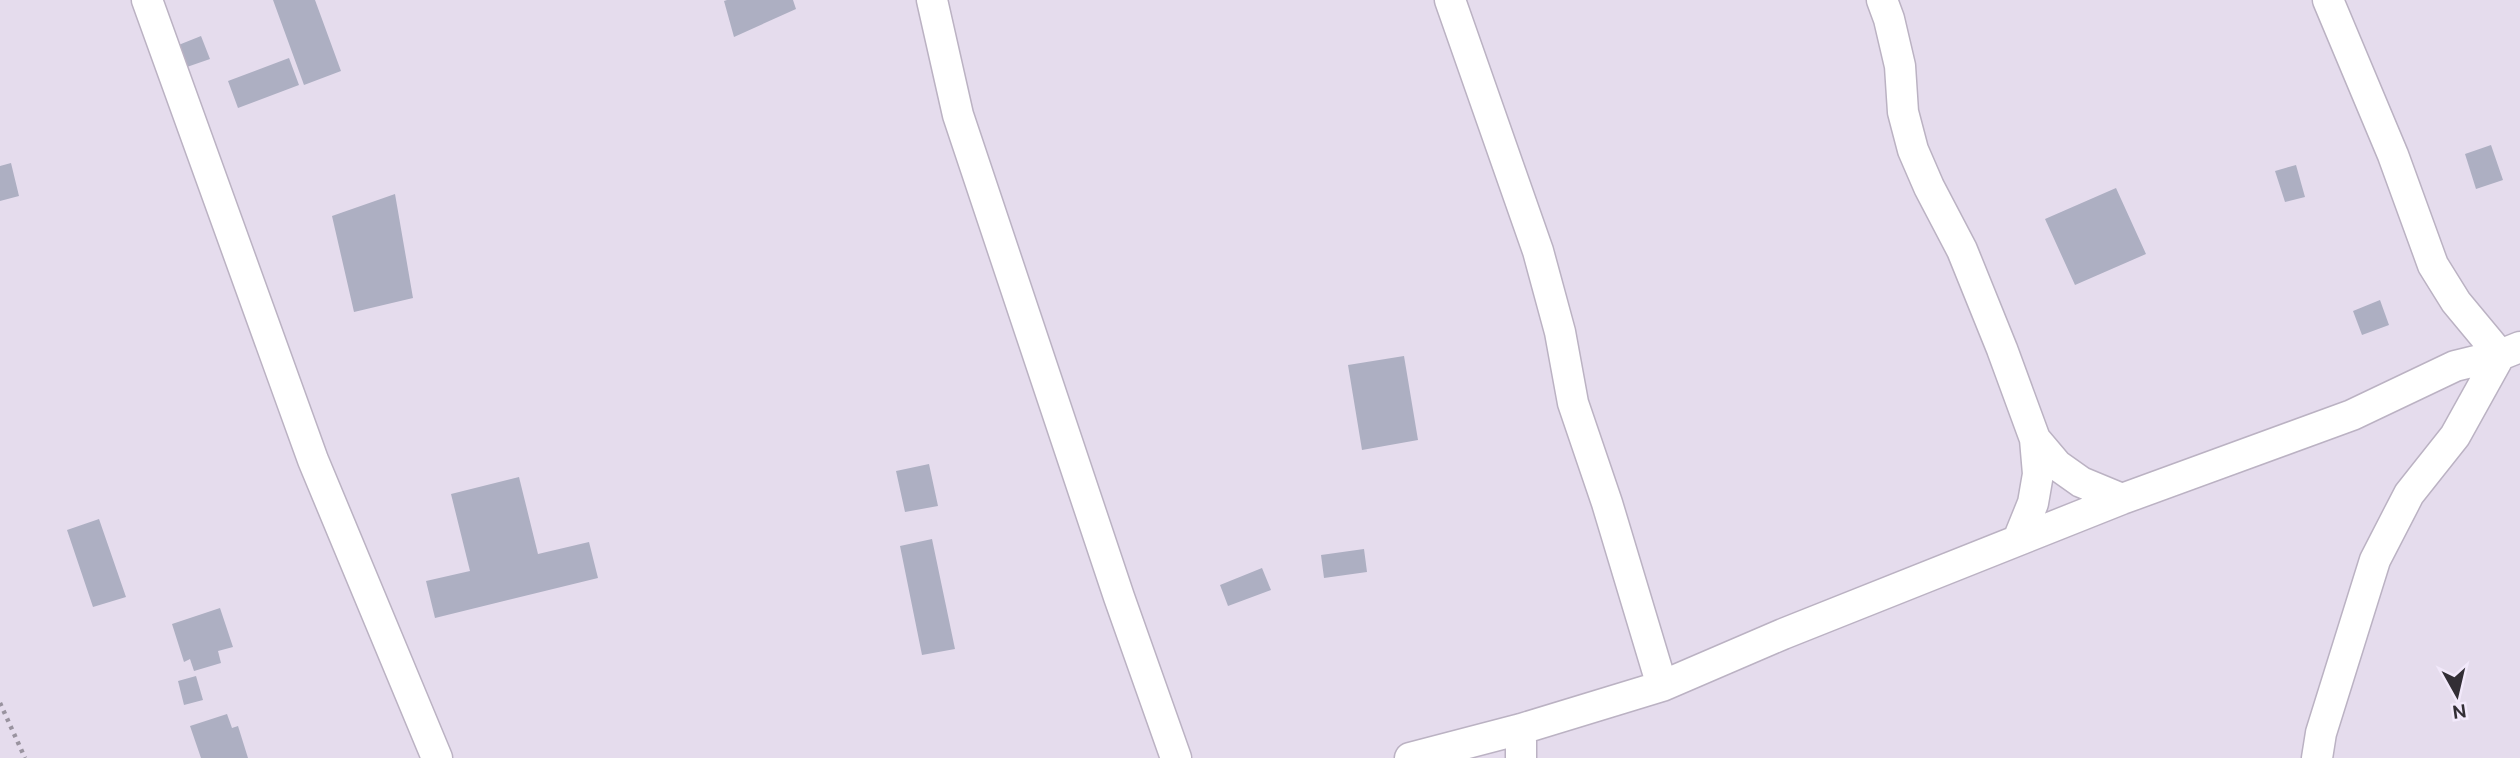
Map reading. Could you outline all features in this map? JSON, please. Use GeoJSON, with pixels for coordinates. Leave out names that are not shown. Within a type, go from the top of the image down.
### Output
{"type":"FeatureCollection","features":[{"type":"Feature","properties":{"kind":"street"},"geometry":{"type":"LineString","coordinates":[[147,0],[313,460],[437,758]]}},
{"type":"Feature","properties":{"kind":"street"},"geometry":{"type":"LineString","coordinates":[[932,0],[958,115],[1119,597],[1176,758]]}},
{"type":"Feature","properties":{"kind":"street"},"geometry":{"type":"LineString","coordinates":[[1450,0],[1538,251],[1560,332],[1573,403],[1607,503],[1662,686]]}},
{"type":"Feature","properties":{"kind":"street"},"geometry":{"type":"LineString","coordinates":[[1882,0],[1900,66],[1903,113],[1913,150],[1928,187],[1962,250],[2035,439],[2038,474],[2033,503],[2018,540]]}},
{"type":"Feature","properties":{"kind":"street"},"geometry":{"type":"LineString","coordinates":[[2328,0],[2393,155],[2433,265],[2456,302],[2510,351]]}},
{"type":"Feature","properties":{"kind":"street"},"geometry":{"type":"LineString","coordinates":[[1410,758],[1521,743],[2018,540],[2352,415],[2455,366],[2510,351]]}},
{"type":"Feature","properties":{"kind":"street"},"geometry":{"type":"LineString","coordinates":[[2317,758],[2321,733],[2375,560],[2409,494],[2455,436],[2510,351]]}},
{"type":"Feature","properties":{"kind":"street"},"geometry":{"type":"LineString","coordinates":[[2035,439],[2056,465],[2081,482],[2122,499]]}},
{"type":"Feature","properties":{"kind":"path"},"geometry":{"type":"LineString","coordinates":[[0,703],[25,758]]}},
{"type":"Feature","properties":{"kind":"building"},"geometry":{"type":"Polygon","coordinates":[[[273,0],[315,0],[341,71],[304,85],[273,0]]]}},
{"type":"Feature","properties":{"kind":"building"},"geometry":{"type":"Polygon","coordinates":[[[793,0],[796,9],[734,37],[724,1],[793,0]]]}},
{"type":"Feature","properties":{"kind":"building"},"geometry":{"type":"Polygon","coordinates":[[[201,36],[210,59],[184,68],[176,46],[201,36]]]}},
{"type":"Feature","properties":{"kind":"building"},"geometry":{"type":"Polygon","coordinates":[[[289,58],[299,85],[238,108],[228,81],[289,58]]]}},
{"type":"Feature","properties":{"kind":"building"},"geometry":{"type":"Polygon","coordinates":[[[2491,145],[2503,180],[2476,189],[2465,154],[2491,145]]]}},
{"type":"Feature","properties":{"kind":"building"},"geometry":{"type":"Polygon","coordinates":[[[11,163],[19,196],[0,201],[0,166],[11,163]]]}},
{"type":"Feature","properties":{"kind":"building"},"geometry":{"type":"Polygon","coordinates":[[[2296,165],[2305,197],[2285,202],[2275,171],[2296,165]]]}},
{"type":"Feature","properties":{"kind":"building"},"geometry":{"type":"Polygon","coordinates":[[[2116,188],[2146,254],[2075,285],[2045,219],[2116,188]]]}},
{"type":"Feature","properties":{"kind":"building"},"geometry":{"type":"Polygon","coordinates":[[[395,194],[413,298],[354,312],[332,216],[395,194]]]}},
{"type":"Feature","properties":{"kind":"building"},"geometry":{"type":"Polygon","coordinates":[[[2380,300],[2389,325],[2362,335],[2353,311],[2380,300]]]}},
{"type":"Feature","properties":{"kind":"building"},"geometry":{"type":"Polygon","coordinates":[[[1404,356],[1418,440],[1362,450],[1348,365],[1404,356]]]}},
{"type":"Feature","properties":{"kind":"building"},"geometry":{"type":"Polygon","coordinates":[[[929,464],[938,506],[905,512],[896,471],[929,464]]]}},
{"type":"Feature","properties":{"kind":"building"},"geometry":{"type":"Polygon","coordinates":[[[519,477],[538,554],[589,542],[598,578],[435,618],[426,581],[470,571],[451,494],[519,477]]]}},
{"type":"Feature","properties":{"kind":"building"},"geometry":{"type":"Polygon","coordinates":[[[99,519],[126,597],[93,607],[67,530],[99,519]]]}},
{"type":"Feature","properties":{"kind":"building"},"geometry":{"type":"Polygon","coordinates":[[[932,539],[955,649],[922,655],[900,546],[932,539]]]}},
{"type":"Feature","properties":{"kind":"building"},"geometry":{"type":"Polygon","coordinates":[[[1364,549],[1367,572],[1324,578],[1321,555],[1364,549]]]}},
{"type":"Feature","properties":{"kind":"building"},"geometry":{"type":"Polygon","coordinates":[[[1262,568],[1271,590],[1228,606],[1220,585],[1262,568]]]}},
{"type":"Feature","properties":{"kind":"building"},"geometry":{"type":"Polygon","coordinates":[[[220,608],[233,647],[218,651],[221,663],[194,671],[190,659],[184,662],[172,624],[220,608]]]}},
{"type":"Feature","properties":{"kind":"building"},"geometry":{"type":"Polygon","coordinates":[[[196,676],[203,700],[184,705],[178,681],[196,676]]]}},
{"type":"Feature","properties":{"kind":"building"},"geometry":{"type":"Polygon","coordinates":[[[227,714],[232,728],[238,726],[248,758],[201,758],[190,726],[227,714]]]}}]}
